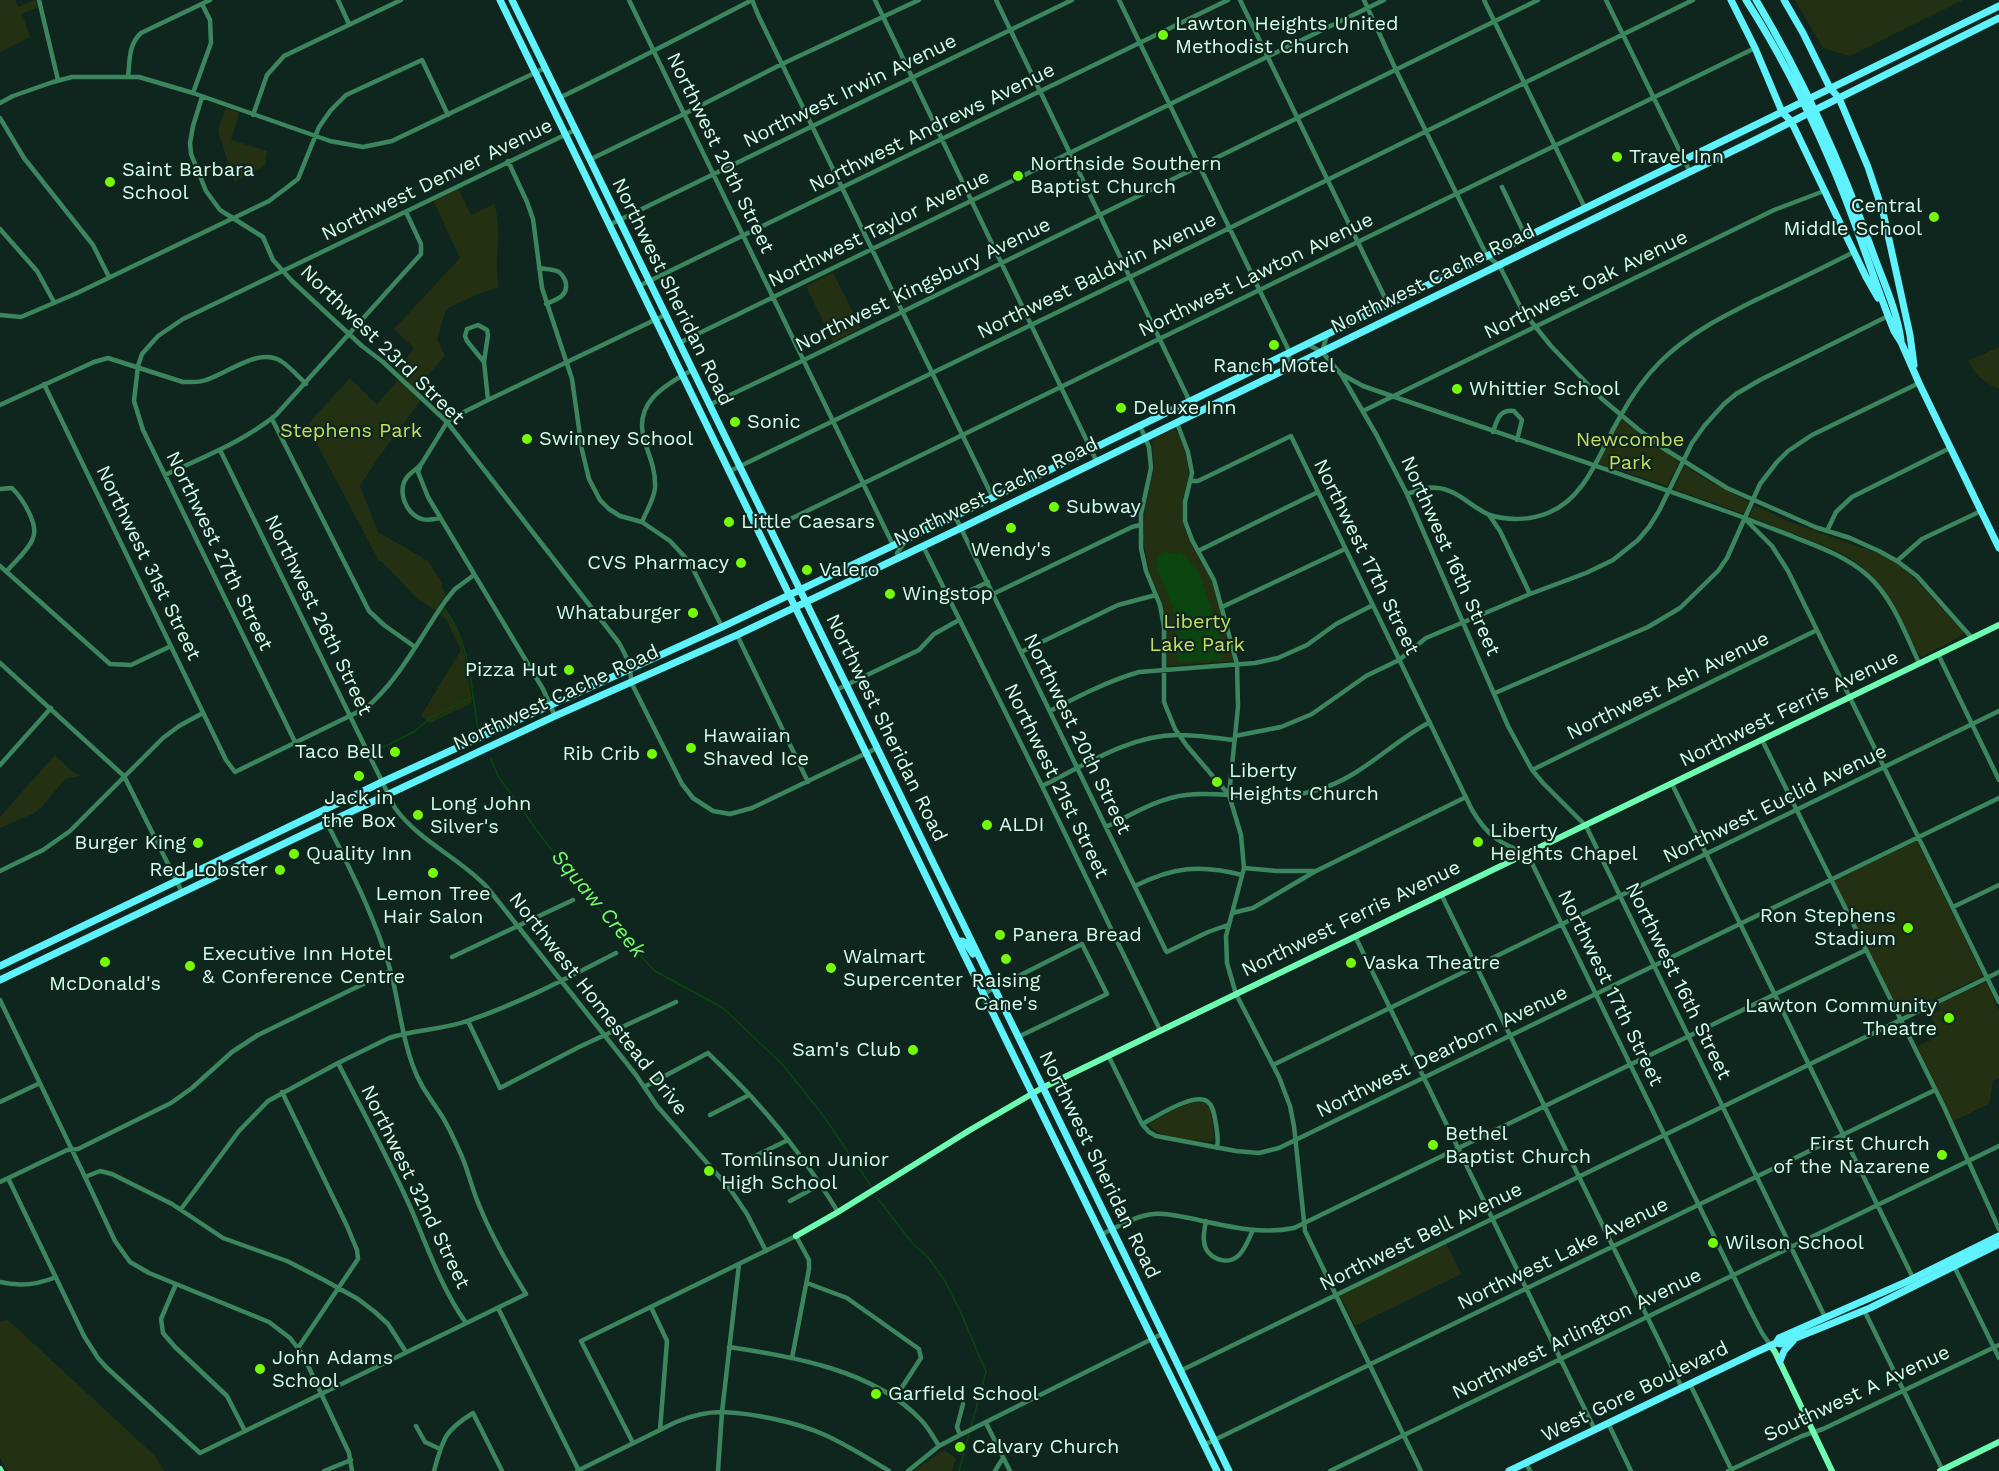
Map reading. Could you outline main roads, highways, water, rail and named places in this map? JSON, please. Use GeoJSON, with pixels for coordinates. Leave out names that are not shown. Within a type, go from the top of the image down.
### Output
{"type":"FeatureCollection","features":[{"type":"Feature","properties":{"kind":"main road","name":"Northwest Sheridan Road"},"geometry":{"type":"LineString","coordinates":[[500,0],[728,472],[1217,1471]]}},
{"type":"Feature","properties":{"kind":"main road","name":"Northwest Sheridan Road"},"geometry":{"type":"LineString","coordinates":[[512,0],[1229,1471]]}},
{"type":"Feature","properties":{"kind":"main road"},"geometry":{"type":"LineString","coordinates":[[1731,0],[1755,48],[1782,112],[1791,121],[1866,277],[1888,316]]}},
{"type":"Feature","properties":{"kind":"main road"},"geometry":{"type":"LineString","coordinates":[[1746,0],[1794,85],[1831,164],[1894,331],[1999,549]]}},
{"type":"Feature","properties":{"kind":"main road"},"geometry":{"type":"LineString","coordinates":[[1756,0],[1791,62],[1838,160],[1899,327],[1901,342]]}},
{"type":"Feature","properties":{"kind":"main road"},"geometry":{"type":"LineString","coordinates":[[1784,0],[1830,88],[1839,98],[1868,167],[1883,212],[1910,335],[1917,380]]}},
{"type":"Feature","properties":{"kind":"main road","name":"Northwest Cache Road"},"geometry":{"type":"LineString","coordinates":[[0,966],[382,782],[722,627],[993,498],[1999,6]]}},
{"type":"Feature","properties":{"kind":"main road","name":"Northwest Cache Road"},"geometry":{"type":"LineString","coordinates":[[0,980],[288,841],[555,716],[737,635],[961,528],[1690,172],[1999,18]]}},
{"type":"Feature","properties":{"kind":"main road","name":"Northwest Ferris Avenue"},"geometry":{"type":"LineString","coordinates":[[796,1236],[1042,1088],[1999,625]]}},
{"type":"Feature","properties":{"kind":"main road"},"geometry":{"type":"LineString","coordinates":[[932,888],[938,894],[962,939],[969,937]]}},
{"type":"Feature","properties":{"kind":"main road"},"geometry":{"type":"LineString","coordinates":[[958,942],[966,943],[977,963],[985,970]]}},
{"type":"Feature","properties":{"kind":"main road","name":"West Gore Boulevard"},"geometry":{"type":"LineString","coordinates":[[1773,1344],[1795,1339],[1864,1310],[1999,1236]]}},
{"type":"Feature","properties":{"kind":"main road","name":"West Gore Boulevard"},"geometry":{"type":"LineString","coordinates":[[1509,1471],[1773,1344],[1779,1338],[1825,1317],[1954,1266],[1999,1244]]}},
{"type":"Feature","properties":{"kind":"main road"},"geometry":{"type":"LineString","coordinates":[[1780,1361],[1784,1351],[1795,1339]]}},
{"type":"Feature","properties":{"kind":"main road"},"geometry":{"type":"LineString","coordinates":[[1773,1344],[1832,1471]]}},
{"type":"Feature","properties":{"kind":"main road"},"geometry":{"type":"LineString","coordinates":[[1942,1471],[1999,1442]]}},
{"type":"Feature","properties":{"kind":"waterway","name":"Squaw Creek"},"geometry":{"type":"LineString","coordinates":[[444,608],[460,636],[465,651],[478,730]]}},
{"type":"Feature","properties":{"kind":"waterway"},"geometry":{"type":"LineString","coordinates":[[374,752],[415,731],[430,718],[473,697]]}},
{"type":"Feature","properties":{"kind":"waterway","name":"Squaw Creek"},"geometry":{"type":"LineString","coordinates":[[491,759],[498,776],[533,825],[565,868],[621,935],[655,971],[723,1008],[783,1065],[825,1118],[871,1186]]}},
{"type":"Feature","properties":{"kind":"waterway","name":"Squaw Creek"},"geometry":{"type":"LineString","coordinates":[[876,1196],[912,1243],[928,1257],[945,1281],[986,1372],[959,1471]]}},
{"type":"Feature","properties":{"kind":"place","name":"Lawton Heights United Methodist Church"},"geometry":{"type":"Point","coordinates":[1163,35]}},
{"type":"Feature","properties":{"kind":"place","name":"Travel Inn"},"geometry":{"type":"Point","coordinates":[1617,157]}},
{"type":"Feature","properties":{"kind":"place","name":"Northside Southern Baptist Church"},"geometry":{"type":"Point","coordinates":[1018,176]}},
{"type":"Feature","properties":{"kind":"place","name":"Saint Barbara School"},"geometry":{"type":"Point","coordinates":[110,182]}},
{"type":"Feature","properties":{"kind":"place","name":"Central Middle School"},"geometry":{"type":"Point","coordinates":[1934,217]}},
{"type":"Feature","properties":{"kind":"place","name":"Ranch Motel"},"geometry":{"type":"Point","coordinates":[1274,345]}},
{"type":"Feature","properties":{"kind":"place","name":"Whittier School"},"geometry":{"type":"Point","coordinates":[1457,389]}},
{"type":"Feature","properties":{"kind":"place","name":"Deluxe Inn"},"geometry":{"type":"Point","coordinates":[1121,408]}},
{"type":"Feature","properties":{"kind":"place","name":"Sonic"},"geometry":{"type":"Point","coordinates":[735,422]}},
{"type":"Feature","properties":{"kind":"place","name":"Swinney School"},"geometry":{"type":"Point","coordinates":[527,439]}},
{"type":"Feature","properties":{"kind":"place","name":"Subway"},"geometry":{"type":"Point","coordinates":[1054,507]}},
{"type":"Feature","properties":{"kind":"place","name":"Little Caesars"},"geometry":{"type":"Point","coordinates":[729,522]}},
{"type":"Feature","properties":{"kind":"place","name":"Wendy's"},"geometry":{"type":"Point","coordinates":[1011,528]}},
{"type":"Feature","properties":{"kind":"place","name":"CVS Pharmacy"},"geometry":{"type":"Point","coordinates":[741,563]}},
{"type":"Feature","properties":{"kind":"place","name":"Valero"},"geometry":{"type":"Point","coordinates":[807,570]}},
{"type":"Feature","properties":{"kind":"place","name":"Wingstop"},"geometry":{"type":"Point","coordinates":[890,594]}},
{"type":"Feature","properties":{"kind":"place","name":"Whataburger"},"geometry":{"type":"Point","coordinates":[693,613]}},
{"type":"Feature","properties":{"kind":"place","name":"Pizza Hut"},"geometry":{"type":"Point","coordinates":[569,670]}},
{"type":"Feature","properties":{"kind":"place","name":"Hawaiian Shaved Ice"},"geometry":{"type":"Point","coordinates":[691,748]}},
{"type":"Feature","properties":{"kind":"place","name":"Taco Bell"},"geometry":{"type":"Point","coordinates":[395,752]}},
{"type":"Feature","properties":{"kind":"place","name":"Rib Crib"},"geometry":{"type":"Point","coordinates":[652,754]}},
{"type":"Feature","properties":{"kind":"place","name":"Jack in the Box"},"geometry":{"type":"Point","coordinates":[359,776]}},
{"type":"Feature","properties":{"kind":"place","name":"Liberty Heights Church"},"geometry":{"type":"Point","coordinates":[1217,782]}},
{"type":"Feature","properties":{"kind":"place","name":"Long John Silver's"},"geometry":{"type":"Point","coordinates":[418,815]}},
{"type":"Feature","properties":{"kind":"place","name":"ALDI"},"geometry":{"type":"Point","coordinates":[987,825]}},
{"type":"Feature","properties":{"kind":"place","name":"Liberty Heights Chapel"},"geometry":{"type":"Point","coordinates":[1478,842]}},
{"type":"Feature","properties":{"kind":"place","name":"Burger King"},"geometry":{"type":"Point","coordinates":[198,843]}},
{"type":"Feature","properties":{"kind":"place","name":"Quality Inn"},"geometry":{"type":"Point","coordinates":[294,854]}},
{"type":"Feature","properties":{"kind":"place","name":"Red Lobster"},"geometry":{"type":"Point","coordinates":[280,870]}},
{"type":"Feature","properties":{"kind":"place","name":"Lemon Tree Hair Salon"},"geometry":{"type":"Point","coordinates":[433,873]}},
{"type":"Feature","properties":{"kind":"place","name":"Ron Stephens Stadium"},"geometry":{"type":"Point","coordinates":[1908,928]}},
{"type":"Feature","properties":{"kind":"place","name":"Panera Bread"},"geometry":{"type":"Point","coordinates":[1000,935]}},
{"type":"Feature","properties":{"kind":"place","name":"Raising Cane's"},"geometry":{"type":"Point","coordinates":[1006,959]}},
{"type":"Feature","properties":{"kind":"place","name":"McDonald's"},"geometry":{"type":"Point","coordinates":[105,962]}},
{"type":"Feature","properties":{"kind":"place","name":"Vaska Theatre"},"geometry":{"type":"Point","coordinates":[1351,963]}},
{"type":"Feature","properties":{"kind":"place","name":"Executive Inn Hotel & Conference Centre"},"geometry":{"type":"Point","coordinates":[190,966]}},
{"type":"Feature","properties":{"kind":"place","name":"Walmart Supercenter"},"geometry":{"type":"Point","coordinates":[831,968]}},
{"type":"Feature","properties":{"kind":"place","name":"Lawton Community Theatre"},"geometry":{"type":"Point","coordinates":[1949,1018]}},
{"type":"Feature","properties":{"kind":"place","name":"Sam's Club"},"geometry":{"type":"Point","coordinates":[913,1050]}},
{"type":"Feature","properties":{"kind":"place","name":"Bethel Baptist Church"},"geometry":{"type":"Point","coordinates":[1433,1145]}},
{"type":"Feature","properties":{"kind":"place","name":"First Church of the Nazarene"},"geometry":{"type":"Point","coordinates":[1942,1155]}},
{"type":"Feature","properties":{"kind":"place","name":"Tomlinson Junior High School"},"geometry":{"type":"Point","coordinates":[709,1171]}},
{"type":"Feature","properties":{"kind":"place","name":"Wilson School"},"geometry":{"type":"Point","coordinates":[1713,1243]}},
{"type":"Feature","properties":{"kind":"place","name":"John Adams School"},"geometry":{"type":"Point","coordinates":[260,1369]}},
{"type":"Feature","properties":{"kind":"place","name":"Garfield School"},"geometry":{"type":"Point","coordinates":[876,1394]}},
{"type":"Feature","properties":{"kind":"place","name":"Calvary Church"},"geometry":{"type":"Point","coordinates":[960,1447]}},
{"type":"Feature","properties":{"kind":"park label","name":"Stephens Park"},"geometry":{"type":"Point","coordinates":[351,431]}},
{"type":"Feature","properties":{"kind":"park label","name":"Newcombe Park"},"geometry":{"type":"Point","coordinates":[1630,452]}},
{"type":"Feature","properties":{"kind":"park label","name":"Liberty Lake Park"},"geometry":{"type":"Point","coordinates":[1197,634]}}]}
